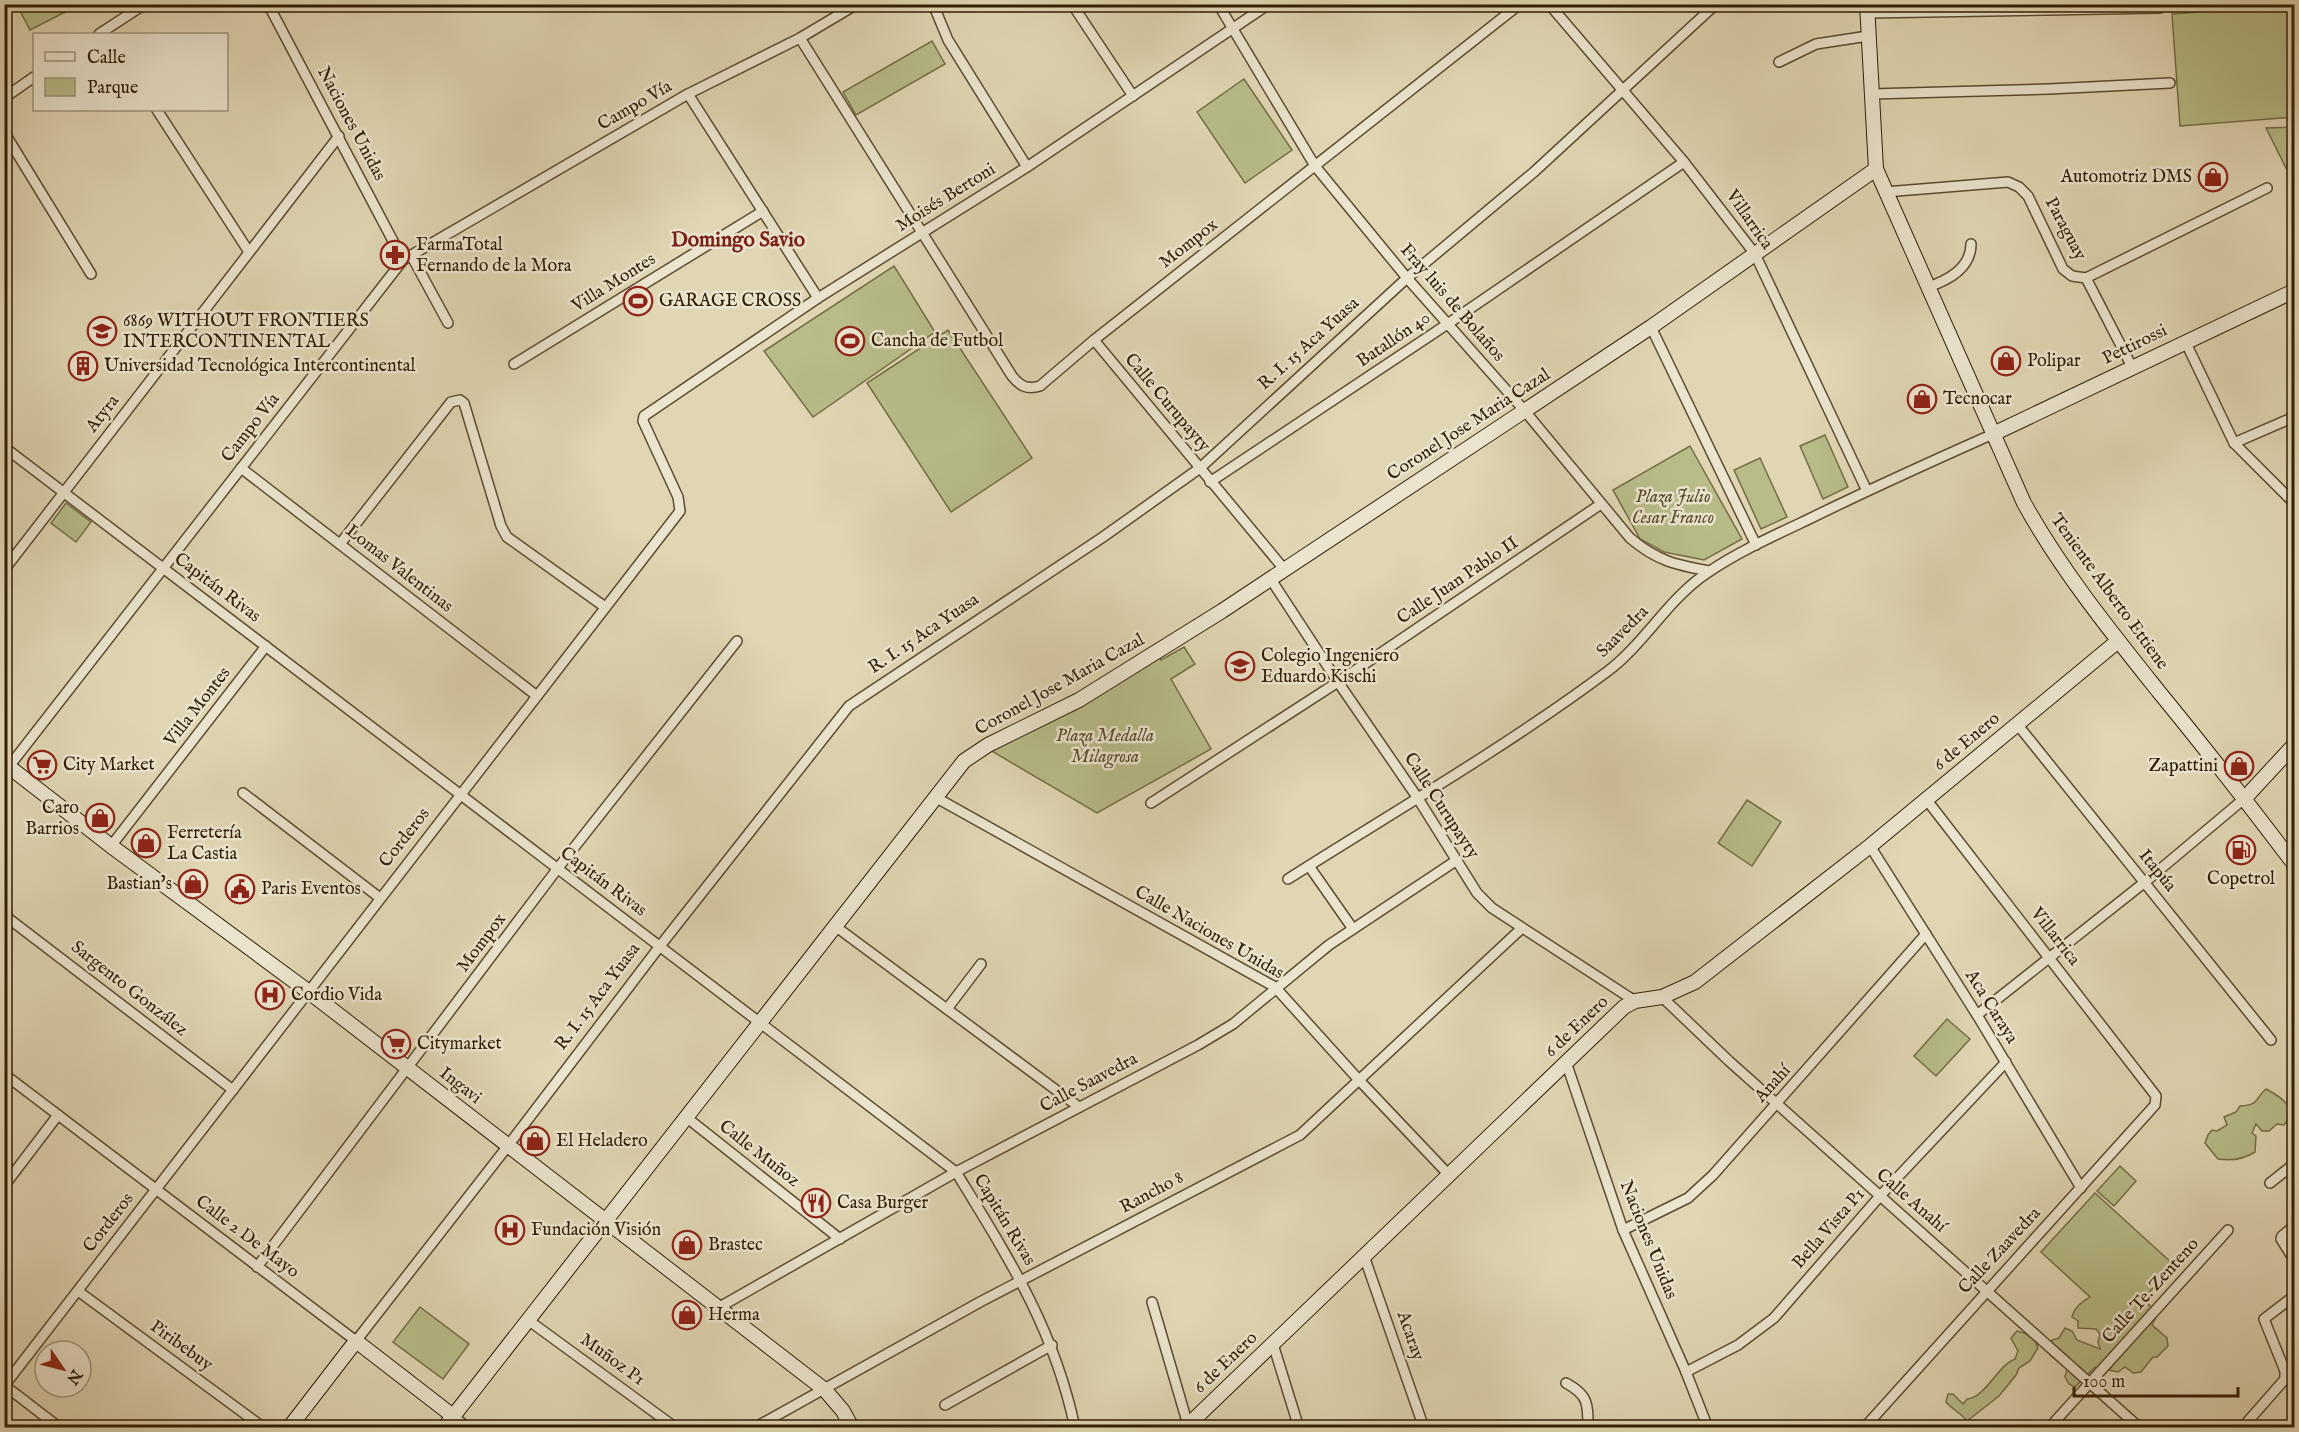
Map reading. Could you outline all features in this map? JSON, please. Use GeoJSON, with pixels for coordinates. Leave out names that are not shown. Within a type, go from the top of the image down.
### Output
{"type":"FeatureCollection","features":[{"type":"Feature","properties":{"kind":"main road","name":"Teniente Alberto Ettiene"},"geometry":{"type":"LineString","coordinates":[[1867,9],[1876,169],[1993,435],[2038,528],[2118,640],[2295,864]]}},
{"type":"Feature","properties":{"kind":"main road","name":"Coronel Jose Maria Cazal"},"geometry":{"type":"LineString","coordinates":[[444,1428],[964,761],[988,745],[1078,700],[1163,649],[1651,327],[1876,169]]}},
{"type":"Feature","properties":{"kind":"main road","name":"Pettirossi"},"geometry":{"type":"LineString","coordinates":[[1993,435],[2185,341],[2295,291]]}},
{"type":"Feature","properties":{"kind":"main road","name":"6 de Enero"},"geometry":{"type":"LineString","coordinates":[[1186,1426],[1624,1006],[1635,1001],[1662,997],[1695,982],[1870,846],[2118,640]]}},
{"type":"Feature","properties":{"kind":"main road"},"geometry":{"type":"LineString","coordinates":[[2245,798],[2295,745]]}},
{"type":"Feature","properties":{"kind":"main road","name":"Ingavi"},"geometry":{"type":"LineString","coordinates":[[6,768],[309,992],[507,1147],[825,1390],[843,1411],[852,1428]]}},
{"type":"Feature","properties":{"kind":"main road","name":"Calle 2 De Mayo"},"geometry":{"type":"LineString","coordinates":[[356,1341],[453,1416]]}},
{"type":"Feature","properties":{"kind":"main road","name":"R. I. 15 Aca Yuasa"},"geometry":{"type":"LineString","coordinates":[[289,1428],[356,1341]]}},
{"type":"Feature","properties":{"kind":"street"},"geometry":{"type":"LineString","coordinates":[[105,33],[145,4]]}},
{"type":"Feature","properties":{"kind":"street","name":"Naciones Unidas"},"geometry":{"type":"LineString","coordinates":[[268,4],[407,257],[448,323]]}},
{"type":"Feature","properties":{"kind":"street","name":"Campo Vía"},"geometry":{"type":"LineString","coordinates":[[6,768],[407,257],[688,94],[800,38],[857,4]]}},
{"type":"Feature","properties":{"kind":"street"},"geometry":{"type":"LineString","coordinates":[[933,4],[948,40],[1027,166]]}},
{"type":"Feature","properties":{"kind":"street"},"geometry":{"type":"LineString","coordinates":[[1072,4],[1133,96]]}},
{"type":"Feature","properties":{"kind":"street","name":"Fray luis de Bolaños"},"geometry":{"type":"LineString","coordinates":[[1218,4],[1315,166],[1407,278],[1524,410],[1630,538],[1646,551],[1674,564],[1709,571]]}},
{"type":"Feature","properties":{"kind":"street","name":"Moisés Bertoni"},"geometry":{"type":"LineString","coordinates":[[680,511],[678,497],[643,421],[644,416],[818,298],[1027,166],[1269,4]]}},
{"type":"Feature","properties":{"kind":"street","name":"Mompox"},"geometry":{"type":"LineString","coordinates":[[923,231],[1018,383],[1032,388],[1040,386],[1094,340],[1520,4]]}},
{"type":"Feature","properties":{"kind":"street","name":"Villarrica"},"geometry":{"type":"LineString","coordinates":[[1550,4],[1684,162],[1755,254],[1867,491]]}},
{"type":"Feature","properties":{"kind":"street","name":"R. I. 15 Aca Yuasa"},"geometry":{"type":"LineString","coordinates":[[356,1341],[660,946],[849,706],[1103,537],[1200,468],[1407,278],[1534,172],[1716,4]]}},
{"type":"Feature","properties":{"kind":"street"},"geometry":{"type":"LineString","coordinates":[[1867,9],[2160,8]]}},
{"type":"Feature","properties":{"kind":"street"},"geometry":{"type":"LineString","coordinates":[[1779,62],[1816,44],[1868,36]]}},
{"type":"Feature","properties":{"kind":"street"},"geometry":{"type":"LineString","coordinates":[[800,38],[923,231]]}},
{"type":"Feature","properties":{"kind":"street"},"geometry":{"type":"LineString","coordinates":[[4,98],[33,78]]}},
{"type":"Feature","properties":{"kind":"street"},"geometry":{"type":"LineString","coordinates":[[1870,94],[2049,89],[2170,82]]}},
{"type":"Feature","properties":{"kind":"street"},"geometry":{"type":"LineString","coordinates":[[688,94],[818,298]]}},
{"type":"Feature","properties":{"kind":"street"},"geometry":{"type":"LineString","coordinates":[[158,111],[249,252]]}},
{"type":"Feature","properties":{"kind":"street"},"geometry":{"type":"LineString","coordinates":[[4,132],[91,274]]}},
{"type":"Feature","properties":{"kind":"street","name":"Atyra"},"geometry":{"type":"LineString","coordinates":[[4,570],[339,136]]}},
{"type":"Feature","properties":{"kind":"street","name":"Batallón 40"},"geometry":{"type":"LineString","coordinates":[[1210,482],[1449,323],[1684,162]]}},
{"type":"Feature","properties":{"kind":"street","name":"Paraguay"},"geometry":{"type":"LineString","coordinates":[[1885,192],[2008,182],[2019,187],[2028,196],[2063,269],[2072,276],[2086,278],[2132,367]]}},
{"type":"Feature","properties":{"kind":"street"},"geometry":{"type":"LineString","coordinates":[[2086,278],[2267,188]]}},
{"type":"Feature","properties":{"kind":"street","name":"Villa Montes"},"geometry":{"type":"LineString","coordinates":[[514,364],[763,211]]}},
{"type":"Feature","properties":{"kind":"street"},"geometry":{"type":"LineString","coordinates":[[1928,287],[1958,273],[1971,257],[1971,244]]}},
{"type":"Feature","properties":{"kind":"street"},"geometry":{"type":"LineString","coordinates":[[1651,327],[1756,545]]}},
{"type":"Feature","properties":{"kind":"street","name":"Calle Curupayty"},"geometry":{"type":"LineString","coordinates":[[1094,340],[1284,569]]}},
{"type":"Feature","properties":{"kind":"street"},"geometry":{"type":"LineString","coordinates":[[2185,341],[2234,443],[2295,503]]}},
{"type":"Feature","properties":{"kind":"street"},"geometry":{"type":"LineString","coordinates":[[340,544],[444,411],[456,399],[464,403],[501,526],[507,537],[605,607]]}},
{"type":"Feature","properties":{"kind":"street"},"geometry":{"type":"LineString","coordinates":[[2234,443],[2295,417]]}},
{"type":"Feature","properties":{"kind":"street","name":"Saavedra"},"geometry":{"type":"LineString","coordinates":[[1288,879],[1516,734],[1609,671],[1628,654],[1693,583],[1709,571],[1756,545],[1867,491],[1993,435]]}},
{"type":"Feature","properties":{"kind":"street","name":"Capitán Rivas"},"geometry":{"type":"LineString","coordinates":[[4,447],[956,1172],[1022,1280],[1052,1345],[1076,1428]]}},
{"type":"Feature","properties":{"kind":"street","name":"Lomas Valentinas"},"geometry":{"type":"LineString","coordinates":[[241,468],[537,696]]}},
{"type":"Feature","properties":{"kind":"street","name":"Calle Juan Pablo II"},"geometry":{"type":"LineString","coordinates":[[1151,803],[1338,682],[1602,504]]}},
{"type":"Feature","properties":{"kind":"street","name":"Corderos"},"geometry":{"type":"LineString","coordinates":[[5,1386],[680,511]]}},
{"type":"Feature","properties":{"kind":"street","name":"Calle Curupayty"},"geometry":{"type":"LineString","coordinates":[[1270,579],[1418,797],[1477,893],[1492,908],[1635,1001]]}},
{"type":"Feature","properties":{"kind":"street","name":"Mompox"},"geometry":{"type":"LineString","coordinates":[[257,1267],[558,868],[737,641]]}},
{"type":"Feature","properties":{"kind":"street","name":"Villa Montes"},"geometry":{"type":"LineString","coordinates":[[111,846],[266,646]]}},
{"type":"Feature","properties":{"kind":"street","name":"Itapúa"},"geometry":{"type":"LineString","coordinates":[[2017,724],[2271,1040]]}},
{"type":"Feature","properties":{"kind":"street"},"geometry":{"type":"LineString","coordinates":[[243,793],[380,898]]}},
{"type":"Feature","properties":{"kind":"street","name":"Calle Naciones Unidas"},"geometry":{"type":"LineString","coordinates":[[935,797],[1275,987],[1449,1175]]}},
{"type":"Feature","properties":{"kind":"street"},"geometry":{"type":"LineString","coordinates":[[1977,1015],[2145,882],[2245,798]]}},
{"type":"Feature","properties":{"kind":"street","name":"Villarrica"},"geometry":{"type":"LineString","coordinates":[[1926,799],[2156,1096]]}},
{"type":"Feature","properties":{"kind":"street","name":"Aca Caraya"},"geometry":{"type":"LineString","coordinates":[[1870,846],[2006,1062],[2081,1188]]}},
{"type":"Feature","properties":{"kind":"street","name":"Calle Saavedra"},"geometry":{"type":"LineString","coordinates":[[718,1308],[956,1172],[1198,1045],[1233,1024],[1275,987],[1329,945],[1456,860]]}},
{"type":"Feature","properties":{"kind":"street"},"geometry":{"type":"LineString","coordinates":[[1309,866],[1353,928]]}},
{"type":"Feature","properties":{"kind":"street","name":"Sargento González"},"geometry":{"type":"LineString","coordinates":[[4,915],[233,1090]]}},
{"type":"Feature","properties":{"kind":"street"},"geometry":{"type":"LineString","coordinates":[[835,926],[1079,1107]]}},
{"type":"Feature","properties":{"kind":"street","name":"Rancho 8"},"geometry":{"type":"LineString","coordinates":[[754,1428],[1022,1280],[1300,1135],[1522,928]]}},
{"type":"Feature","properties":{"kind":"street","name":"Anahí"},"geometry":{"type":"LineString","coordinates":[[1623,1230],[1688,1198],[1713,1175],[1926,934]]}},
{"type":"Feature","properties":{"kind":"street"},"geometry":{"type":"LineString","coordinates":[[947,1009],[981,964]]}},
{"type":"Feature","properties":{"kind":"street","name":"Calle Anahí"},"geometry":{"type":"LineString","coordinates":[[1662,997],[1777,1104],[1987,1289],[2140,1428]]}},
{"type":"Feature","properties":{"kind":"street","name":"Naciones Unidas"},"geometry":{"type":"LineString","coordinates":[[1566,1062],[1623,1230],[1686,1372],[1707,1428]]}},
{"type":"Feature","properties":{"kind":"street","name":"Bella Vista P1"},"geometry":{"type":"LineString","coordinates":[[1686,1372],[1738,1345],[1774,1318],[1880,1196],[2006,1062]]}},
{"type":"Feature","properties":{"kind":"street","name":"Calle 2 De Mayo"},"geometry":{"type":"LineString","coordinates":[[4,1074],[356,1341]]}},
{"type":"Feature","properties":{"kind":"street","name":"Calle Zaavedra"},"geometry":{"type":"LineString","coordinates":[[1864,1428],[2155,1105],[2156,1096]]}},
{"type":"Feature","properties":{"kind":"street"},"geometry":{"type":"LineString","coordinates":[[4,1186],[58,1115]]}},
{"type":"Feature","properties":{"kind":"street","name":"Calle Muñoz"},"geometry":{"type":"LineString","coordinates":[[686,1117],[840,1239]]}},
{"type":"Feature","properties":{"kind":"street"},"geometry":{"type":"LineString","coordinates":[[2270,1182],[2295,1164]]}},
{"type":"Feature","properties":{"kind":"street"},"geometry":{"type":"LineString","coordinates":[[2295,1226],[2281,1239],[2295,1260]]}},
{"type":"Feature","properties":{"kind":"street","name":"Calle Te. Zenteno"},"geometry":{"type":"LineString","coordinates":[[2049,1428],[2229,1230]]}},
{"type":"Feature","properties":{"kind":"street","name":"Acaray"},"geometry":{"type":"LineString","coordinates":[[1364,1256],[1424,1428]]}},
{"type":"Feature","properties":{"kind":"street","name":"Piribebuy"},"geometry":{"type":"LineString","coordinates":[[78,1291],[264,1428]]}},
{"type":"Feature","properties":{"kind":"street"},"geometry":{"type":"LineString","coordinates":[[2242,1428],[2285,1379],[2285,1371],[2264,1319],[2295,1296]]}},
{"type":"Feature","properties":{"kind":"street"},"geometry":{"type":"LineString","coordinates":[[1152,1302],[1186,1426]]}},
{"type":"Feature","properties":{"kind":"street","name":"Muñoz P1"},"geometry":{"type":"LineString","coordinates":[[528,1320],[676,1428]]}},
{"type":"Feature","properties":{"kind":"street"},"geometry":{"type":"LineString","coordinates":[[1273,1344],[1299,1428]]}},
{"type":"Feature","properties":{"kind":"street"},"geometry":{"type":"LineString","coordinates":[[945,1405],[1052,1345]]}},
{"type":"Feature","properties":{"kind":"street"},"geometry":{"type":"LineString","coordinates":[[1566,1383],[1584,1395],[1588,1409],[1588,1428]]}},
{"type":"Feature","properties":{"kind":"street"},"geometry":{"type":"LineString","coordinates":[[5,1386],[60,1428]]}},
{"type":"Feature","properties":{"kind":"street","name":"Calle 2 De Mayo"},"geometry":{"type":"LineString","coordinates":[[453,1416],[468,1428]]}},
{"type":"Feature","properties":{"kind":"green space"},"geometry":{"type":"Polygon","coordinates":[[[17,5],[79,5],[30,30],[17,5]]]}},
{"type":"Feature","properties":{"kind":"green space"},"geometry":{"type":"Polygon","coordinates":[[[2294,5],[2294,117],[2180,126],[2172,14],[2294,5]]]}},
{"type":"Feature","properties":{"kind":"green space"},"geometry":{"type":"Polygon","coordinates":[[[932,41],[945,64],[856,115],[843,92],[932,41]]]}},
{"type":"Feature","properties":{"kind":"green space"},"geometry":{"type":"Polygon","coordinates":[[[1244,79],[1292,150],[1245,183],[1197,112],[1244,79]]]}},
{"type":"Feature","properties":{"kind":"green space"},"geometry":{"type":"Polygon","coordinates":[[[2294,127],[2294,184],[2266,128],[2294,127]]]}},
{"type":"Feature","properties":{"kind":"green space","name":"Cancha de Futbol"},"geometry":{"type":"Polygon","coordinates":[[[894,266],[935,332],[813,417],[764,351],[894,266]]]}},
{"type":"Feature","properties":{"kind":"green space"},"geometry":{"type":"Polygon","coordinates":[[[948,330],[1032,458],[951,512],[867,383],[948,330]]]}},
{"type":"Feature","properties":{"kind":"green space"},"geometry":{"type":"Polygon","coordinates":[[[1825,435],[1848,487],[1823,499],[1800,446],[1825,435]]]}},
{"type":"Feature","properties":{"kind":"green space","name":"Plaza Julio Cesar Franco"},"geometry":{"type":"Polygon","coordinates":[[[1690,446],[1742,539],[1704,560],[1664,552],[1640,539],[1613,490],[1690,446]]]}},
{"type":"Feature","properties":{"kind":"green space"},"geometry":{"type":"Polygon","coordinates":[[[1760,458],[1787,517],[1761,529],[1734,470],[1760,458]]]}},
{"type":"Feature","properties":{"kind":"green space"},"geometry":{"type":"Polygon","coordinates":[[[66,503],[91,522],[76,542],[51,523],[66,503]]]}},
{"type":"Feature","properties":{"kind":"green space","name":"Plaza Medalla Milagrosa"},"geometry":{"type":"Polygon","coordinates":[[[1184,647],[1195,664],[1171,679],[1211,749],[1097,813],[990,750],[1158,655],[1161,660],[1184,647]]]}},
{"type":"Feature","properties":{"kind":"green space"},"geometry":{"type":"Polygon","coordinates":[[[1747,800],[1781,822],[1752,866],[1718,843],[1747,800]]]}},
{"type":"Feature","properties":{"kind":"green space"},"geometry":{"type":"Polygon","coordinates":[[[1947,1019],[1970,1039],[1936,1076],[1914,1056],[1947,1019]]]}},
{"type":"Feature","properties":{"kind":"green space"},"geometry":{"type":"Polygon","coordinates":[[[2266,1089],[2286,1103],[2292,1115],[2284,1125],[2277,1124],[2269,1131],[2262,1131],[2256,1124],[2252,1133],[2256,1136],[2255,1152],[2237,1159],[2218,1159],[2205,1143],[2208,1135],[2212,1130],[2217,1131],[2227,1125],[2224,1117],[2236,1112],[2240,1106],[2254,1103],[2266,1089]]]}},
{"type":"Feature","properties":{"kind":"green space"},"geometry":{"type":"Polygon","coordinates":[[[2120,1166],[2136,1181],[2114,1206],[2097,1191],[2120,1166]]]}},
{"type":"Feature","properties":{"kind":"green space"},"geometry":{"type":"Polygon","coordinates":[[[2095,1193],[2174,1265],[2144,1298],[2157,1315],[2152,1325],[2167,1338],[2168,1346],[2157,1357],[2153,1357],[2141,1372],[2133,1373],[2125,1367],[2118,1372],[2095,1367],[2075,1387],[2069,1384],[2065,1377],[2067,1369],[2050,1355],[2052,1340],[2059,1338],[2065,1328],[2072,1331],[2077,1340],[2100,1349],[2098,1342],[2100,1334],[2096,1329],[2078,1328],[2078,1321],[2072,1317],[2073,1313],[2090,1297],[2041,1252],[2095,1193]]]}},
{"type":"Feature","properties":{"kind":"green space"},"geometry":{"type":"Polygon","coordinates":[[[420,1307],[469,1344],[443,1379],[393,1342],[420,1307]]]}},
{"type":"Feature","properties":{"kind":"green space"},"geometry":{"type":"Polygon","coordinates":[[[2017,1331],[2030,1336],[2038,1348],[2030,1361],[2019,1368],[1999,1396],[1967,1421],[1946,1402],[1948,1394],[1953,1394],[1963,1404],[1967,1399],[1980,1393],[2009,1362],[2015,1359],[2018,1351],[2011,1338],[2017,1331]]]}},
{"type":"Feature","properties":{"kind":"place","name":"Automotriz DMS"},"geometry":{"type":"Point","coordinates":[2213,177]}},
{"type":"Feature","properties":{"kind":"place","name":"FarmaTotal Fernando de la Mora"},"geometry":{"type":"Point","coordinates":[395,255]}},
{"type":"Feature","properties":{"kind":"place","name":"GARAGE CROSS"},"geometry":{"type":"Point","coordinates":[638,301]}},
{"type":"Feature","properties":{"kind":"place","name":"6869 WITHOUT FRONTIERS INTERCONTINENTAL"},"geometry":{"type":"Point","coordinates":[102,331]}},
{"type":"Feature","properties":{"kind":"place","name":"Cancha de Futbol"},"geometry":{"type":"Point","coordinates":[850,341]}},
{"type":"Feature","properties":{"kind":"place","name":"Polipar"},"geometry":{"type":"Point","coordinates":[2006,361]}},
{"type":"Feature","properties":{"kind":"place","name":"Universidad Tecnológica Intercontinental"},"geometry":{"type":"Point","coordinates":[83,366]}},
{"type":"Feature","properties":{"kind":"place","name":"Tecnocar"},"geometry":{"type":"Point","coordinates":[1922,399]}},
{"type":"Feature","properties":{"kind":"place","name":"Colegio Ingeniero Eduardo Kischi"},"geometry":{"type":"Point","coordinates":[1240,666]}},
{"type":"Feature","properties":{"kind":"place","name":"City Market"},"geometry":{"type":"Point","coordinates":[42,765]}},
{"type":"Feature","properties":{"kind":"place","name":"Zapattini"},"geometry":{"type":"Point","coordinates":[2239,766]}},
{"type":"Feature","properties":{"kind":"place","name":"Caro Barrios"},"geometry":{"type":"Point","coordinates":[100,818]}},
{"type":"Feature","properties":{"kind":"place","name":"Ferretería La Castia"},"geometry":{"type":"Point","coordinates":[146,843]}},
{"type":"Feature","properties":{"kind":"place","name":"Copetrol"},"geometry":{"type":"Point","coordinates":[2241,850]}},
{"type":"Feature","properties":{"kind":"place","name":"Bastian's"},"geometry":{"type":"Point","coordinates":[193,884]}},
{"type":"Feature","properties":{"kind":"place","name":"Paris Eventos"},"geometry":{"type":"Point","coordinates":[240,889]}},
{"type":"Feature","properties":{"kind":"place","name":"Cordio Vida"},"geometry":{"type":"Point","coordinates":[270,995]}},
{"type":"Feature","properties":{"kind":"place","name":"Citymarket"},"geometry":{"type":"Point","coordinates":[396,1044]}},
{"type":"Feature","properties":{"kind":"place","name":"El Heladero"},"geometry":{"type":"Point","coordinates":[535,1141]}},
{"type":"Feature","properties":{"kind":"place","name":"Casa Burger"},"geometry":{"type":"Point","coordinates":[816,1203]}},
{"type":"Feature","properties":{"kind":"place","name":"Fundación Visión"},"geometry":{"type":"Point","coordinates":[510,1230]}},
{"type":"Feature","properties":{"kind":"place","name":"Brastec"},"geometry":{"type":"Point","coordinates":[687,1245]}},
{"type":"Feature","properties":{"kind":"place","name":"Herma"},"geometry":{"type":"Point","coordinates":[687,1315]}},
{"type":"Feature","properties":{"kind":"district","name":"Domingo Savio"},"geometry":{"type":"Point","coordinates":[738,240]}}]}
